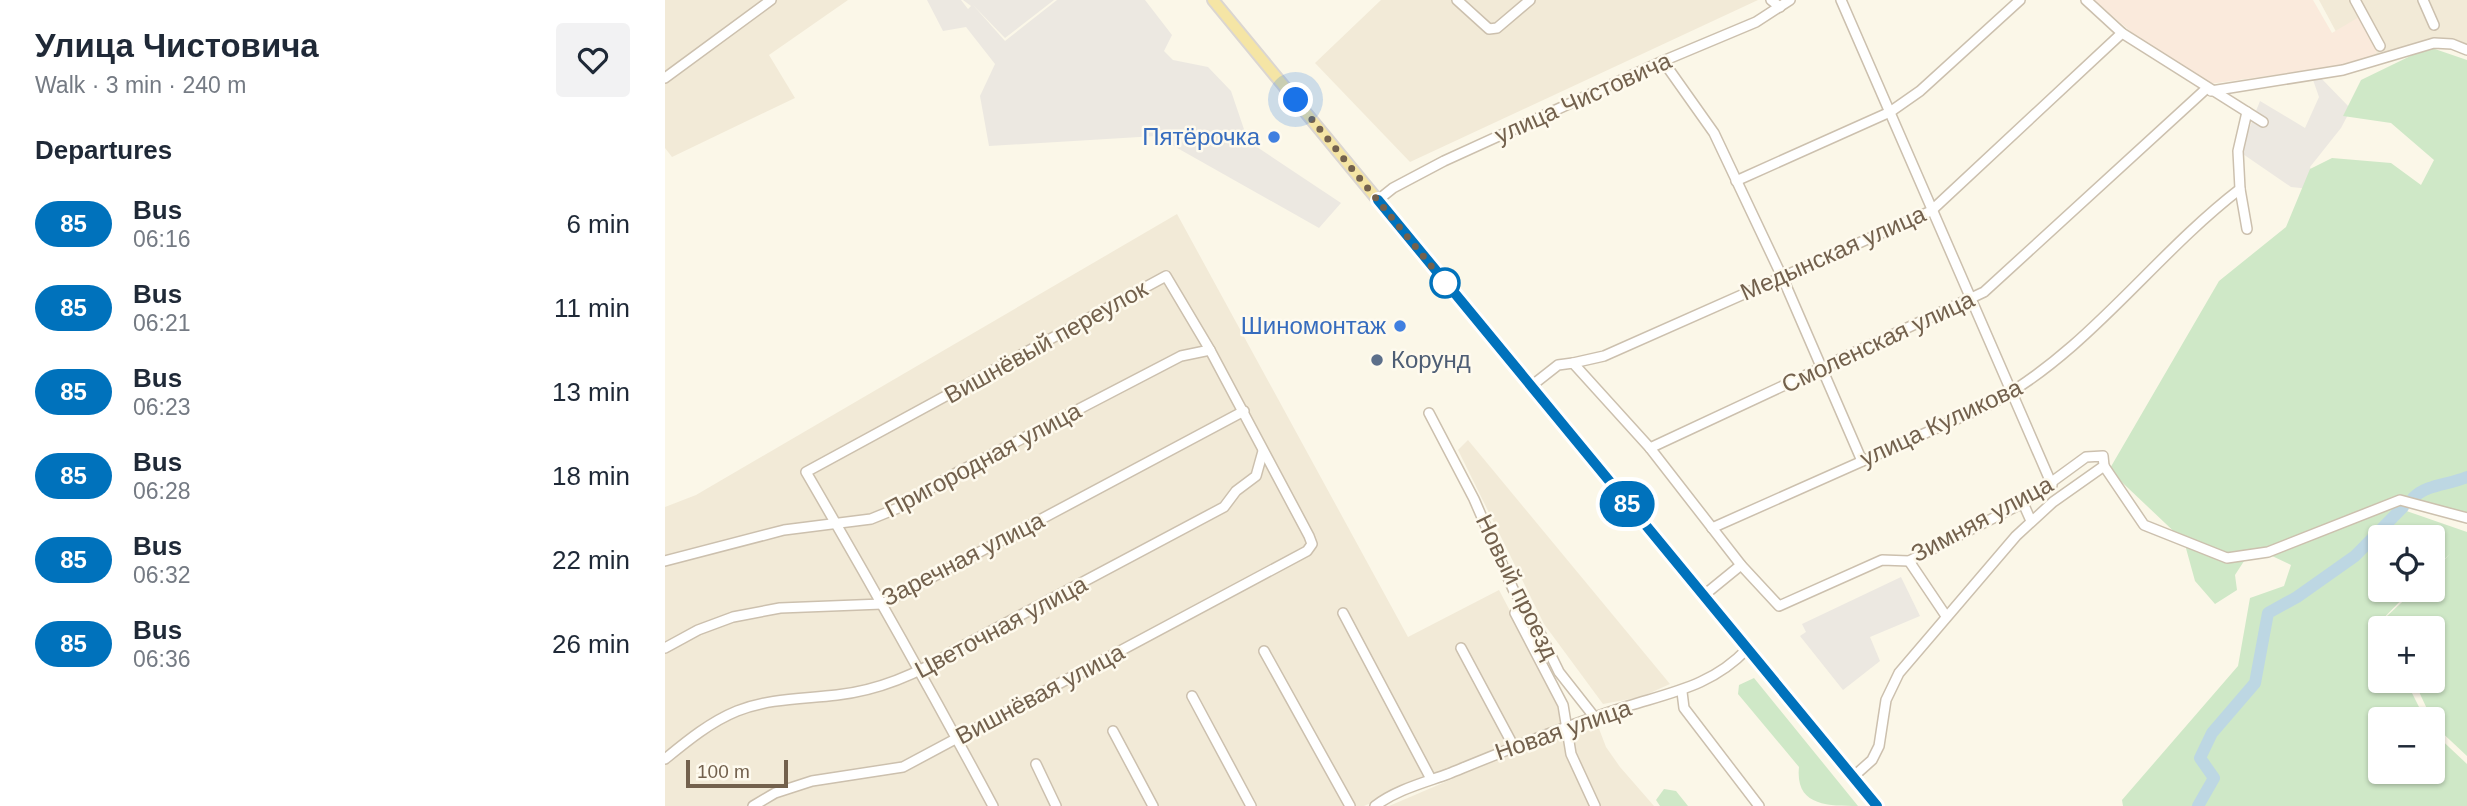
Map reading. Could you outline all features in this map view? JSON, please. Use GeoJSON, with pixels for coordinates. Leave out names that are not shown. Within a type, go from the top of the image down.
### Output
{"type":"FeatureCollection","features":[{"type":"Feature","properties":{"kind":"main road"},"geometry":{"type":"LineString","coordinates":[[1213,0],[1877,806]]}},
{"type":"Feature","properties":{"kind":"street"},"geometry":{"type":"LineString","coordinates":[[665,78],[771,0]]}},
{"type":"Feature","properties":{"kind":"street"},"geometry":{"type":"LineString","coordinates":[[1457,0],[1489,30],[1497,28],[1530,0]]}},
{"type":"Feature","properties":{"kind":"street"},"geometry":{"type":"LineString","coordinates":[[1771,0],[1780,7]]}},
{"type":"Feature","properties":{"kind":"street","name":"улица Чистовича"},"geometry":{"type":"LineString","coordinates":[[1378,200],[1394,188],[1444,161],[1663,61],[1756,22],[1790,0]]}},
{"type":"Feature","properties":{"kind":"street"},"geometry":{"type":"LineString","coordinates":[[1841,0],[2052,485]]}},
{"type":"Feature","properties":{"kind":"street"},"geometry":{"type":"LineString","coordinates":[[1736,181],[1890,112],[1920,91],[2020,0]]}},
{"type":"Feature","properties":{"kind":"street"},"geometry":{"type":"LineString","coordinates":[[2086,0],[2122,33],[2263,122]]}},
{"type":"Feature","properties":{"kind":"street"},"geometry":{"type":"LineString","coordinates":[[2355,0],[2380,46]]}},
{"type":"Feature","properties":{"kind":"street"},"geometry":{"type":"LineString","coordinates":[[2423,0],[2434,25]]}},
{"type":"Feature","properties":{"kind":"street","name":"Медынская улица"},"geometry":{"type":"LineString","coordinates":[[1530,387],[1557,365],[1604,356],[1931,211],[2122,33]]}},
{"type":"Feature","properties":{"kind":"street"},"geometry":{"type":"LineString","coordinates":[[2209,89],[2343,70],[2434,43],[2452,44],[2467,50]]}},
{"type":"Feature","properties":{"kind":"street"},"geometry":{"type":"LineString","coordinates":[[1663,61],[1714,134],[1823,369],[1862,461]]}},
{"type":"Feature","properties":{"kind":"street","name":"Смоленская улица"},"geometry":{"type":"LineString","coordinates":[[1650,448],[1983,292],[2209,89]]}},
{"type":"Feature","properties":{"kind":"street"},"geometry":{"type":"LineString","coordinates":[[2247,112],[2238,151],[2239,189],[2247,229]]}},
{"type":"Feature","properties":{"kind":"street","name":"улица Куликова"},"geometry":{"type":"LineString","coordinates":[[1712,528],[2012,392],[2071,350],[2239,189]]}},
{"type":"Feature","properties":{"kind":"street","name":"Вишнёвый переулок"},"geometry":{"type":"LineString","coordinates":[[836,524],[806,472],[1166,276],[1244,411],[1311,544]]}},
{"type":"Feature","properties":{"kind":"street","name":"Пригородная улица"},"geometry":{"type":"LineString","coordinates":[[665,561],[784,530],[871,519],[898,508],[958,472],[1181,356],[1210,350]]}},
{"type":"Feature","properties":{"kind":"street"},"geometry":{"type":"LineString","coordinates":[[1573,363],[1650,448],[1741,565],[1703,596]]}},
{"type":"Feature","properties":{"kind":"street","name":"Заречная улица"},"geometry":{"type":"LineString","coordinates":[[665,648],[698,630],[744,615],[780,608],[881,604],[1244,411]]}},
{"type":"Feature","properties":{"kind":"street","name":"Новый проезд"},"geometry":{"type":"LineString","coordinates":[[1429,413],[1475,499],[1513,589],[1538,629],[1559,672],[1596,719]]}},
{"type":"Feature","properties":{"kind":"street","name":"Цветочная улица"},"geometry":{"type":"LineString","coordinates":[[665,759],[695,735],[736,712],[786,697],[838,695],[920,673],[957,649],[1224,507],[1235,491],[1256,476],[1263,451]]}},
{"type":"Feature","properties":{"kind":"street","name":"Зимняя улица"},"geometry":{"type":"LineString","coordinates":[[1741,565],[1779,606],[1882,560],[1909,561],[2023,503],[2052,485],[2086,457],[2103,456],[2104,466]]}},
{"type":"Feature","properties":{"kind":"street"},"geometry":{"type":"LineString","coordinates":[[1853,777],[1872,760],[1879,746],[1886,700],[1899,673],[1945,616],[2031,522],[2053,502],[2104,466],[2144,524],[2227,558],[2269,552],[2400,500],[2467,518]]}},
{"type":"Feature","properties":{"kind":"street"},"geometry":{"type":"LineString","coordinates":[[2023,503],[2031,522]]}},
{"type":"Feature","properties":{"kind":"street"},"geometry":{"type":"LineString","coordinates":[[836,524],[993,806]]}},
{"type":"Feature","properties":{"kind":"street","name":"Вишнёвая улица"},"geometry":{"type":"LineString","coordinates":[[753,806],[775,793],[812,781],[903,767],[1307,551],[1311,544]]}},
{"type":"Feature","properties":{"kind":"street"},"geometry":{"type":"LineString","coordinates":[[1909,561],[1945,616]]}},
{"type":"Feature","properties":{"kind":"street"},"geometry":{"type":"LineString","coordinates":[[1515,612],[1554,685],[1570,729],[1573,759],[1595,806]]}},
{"type":"Feature","properties":{"kind":"street"},"geometry":{"type":"LineString","coordinates":[[1343,613],[1431,779]]}},
{"type":"Feature","properties":{"kind":"street"},"geometry":{"type":"LineString","coordinates":[[1461,648],[1514,747]]}},
{"type":"Feature","properties":{"kind":"street","name":"Новая улица"},"geometry":{"type":"LineString","coordinates":[[1375,806],[1431,779],[1514,747],[1682,692],[1707,681],[1747,649]]}},
{"type":"Feature","properties":{"kind":"street"},"geometry":{"type":"LineString","coordinates":[[1264,650],[1350,806]]}},
{"type":"Feature","properties":{"kind":"street"},"geometry":{"type":"LineString","coordinates":[[1682,692],[1684,708],[1759,806]]}},
{"type":"Feature","properties":{"kind":"street"},"geometry":{"type":"LineString","coordinates":[[1192,696],[1251,806]]}},
{"type":"Feature","properties":{"kind":"street"},"geometry":{"type":"LineString","coordinates":[[1113,731],[1153,806]]}},
{"type":"Feature","properties":{"kind":"street"},"geometry":{"type":"LineString","coordinates":[[1036,764],[1056,806]]}},
{"type":"Feature","properties":{"kind":"shaded area"},"geometry":{"type":"Polygon","coordinates":[[[665,0],[848,0],[769,55],[795,98],[672,157],[665,148],[665,0]]]}},
{"type":"Feature","properties":{"kind":"shaded area"},"geometry":{"type":"Polygon","coordinates":[[[927,0],[961,0],[968,9],[971,6],[963,0],[1054,0],[1005,38],[973,5],[1005,41],[1057,0],[1145,0],[1172,35],[1164,51],[1173,60],[1208,67],[1231,91],[1248,141],[1341,203],[1319,228],[1156,136],[989,146],[980,96],[995,64],[966,27],[943,31],[927,0]]]}},
{"type":"Feature","properties":{"kind":"shaded area"},"geometry":{"type":"Polygon","coordinates":[[[1381,0],[1758,0],[1410,162],[1315,63],[1381,0]]]}},
{"type":"Feature","properties":{"kind":"shaded area"},"geometry":{"type":"Polygon","coordinates":[[[2094,0],[2313,0],[2332,33],[2359,17],[2377,53],[2349,65],[2209,84],[2145,44],[2094,0]]]}},
{"type":"Feature","properties":{"kind":"shaded area"},"geometry":{"type":"Polygon","coordinates":[[[2319,0],[2467,0],[2467,45],[2429,41],[2355,67],[2319,0]]]}},
{"type":"Feature","properties":{"kind":"shaded area"},"geometry":{"type":"Polygon","coordinates":[[[2319,76],[2351,109],[2341,128],[2310,167],[2317,186],[2310,189],[2291,187],[2240,152],[2260,101],[2305,128],[2319,97],[2312,77],[2319,76]]]}},
{"type":"Feature","properties":{"kind":"shaded area"},"geometry":{"type":"Polygon","coordinates":[[[1177,214],[1408,637],[1499,590],[1568,721],[1364,806],[665,806],[665,507],[696,495],[1177,214]]]}},
{"type":"Feature","properties":{"kind":"shaded area"},"geometry":{"type":"Polygon","coordinates":[[[1468,440],[1670,684],[1641,697],[1603,704],[1544,624],[1458,450],[1468,440]]]}},
{"type":"Feature","properties":{"kind":"shaded area"},"geometry":{"type":"Polygon","coordinates":[[[1901,577],[1920,616],[1870,637],[1880,661],[1843,690],[1800,636],[1806,632],[1802,624],[1901,577]]]}},
{"type":"Feature","properties":{"kind":"shaded area"},"geometry":{"type":"Polygon","coordinates":[[[1598,726],[1606,747],[1620,767],[1654,806],[1389,806],[1548,738],[1574,737],[1598,726]]]}},
{"type":"Feature","properties":{"kind":"green space"},"geometry":{"type":"Polygon","coordinates":[[[2429,47],[2467,60],[2467,513],[2398,497],[2246,558],[2235,575],[2237,590],[2215,604],[2195,581],[2184,541],[2109,470],[2219,281],[2286,227],[2310,169],[2332,158],[2391,163],[2421,185],[2434,160],[2391,123],[2343,116],[2361,80],[2429,47]]]}},
{"type":"Feature","properties":{"kind":"green space"},"geometry":{"type":"Polygon","coordinates":[[[2395,507],[2467,532],[2467,756],[2445,735],[2445,707],[2426,707],[2420,693],[2445,693],[2445,616],[2387,616],[2402,602],[2445,602],[2445,559],[2450,554],[2445,559],[2445,525],[2368,525],[2368,602],[2399,602],[2386,616],[2368,616],[2368,693],[2412,693],[2419,707],[2368,707],[2368,784],[2445,784],[2445,743],[2467,764],[2467,806],[2123,806],[2122,800],[2238,666],[2250,598],[2284,586],[2291,565],[2270,555],[2395,507]]]}},
{"type":"Feature","properties":{"kind":"green space"},"geometry":{"type":"Polygon","coordinates":[[[1754,678],[1858,806],[1825,804],[1815,801],[1802,790],[1799,767],[1738,694],[1739,685],[1754,678]]]}},
{"type":"Feature","properties":{"kind":"green space"},"geometry":{"type":"Polygon","coordinates":[[[1664,789],[1676,791],[1688,806],[1660,806],[1656,800],[1664,789]]]}},
{"type":"Feature","properties":{"kind":"waterway"},"geometry":{"type":"LineString","coordinates":[[2413,498],[2431,487],[2467,477]]}},
{"type":"Feature","properties":{"kind":"waterway"},"geometry":{"type":"LineString","coordinates":[[2198,806],[2214,778],[2200,758],[2212,733],[2255,683],[2268,613],[2297,597],[2355,556],[2403,507]]}},
{"type":"Feature","properties":{"kind":"bus line","name":"85"},"geometry":{"type":"LineString","coordinates":[[1378,200],[1877,806]]}},
{"type":"Feature","properties":{"kind":"place","name":"Пятёрочка"},"geometry":{"type":"Point","coordinates":[1274,137]}},
{"type":"Feature","properties":{"kind":"place","name":"Шиномонтаж"},"geometry":{"type":"Point","coordinates":[1400,326]}},
{"type":"Feature","properties":{"kind":"place","name":"Корунд"},"geometry":{"type":"Point","coordinates":[1377,360]}},
{"type":"Feature","properties":{"kind":"route"},"geometry":{"type":"LineString","coordinates":[[1296,100],[1446,285],[1445,283]]}}]}
